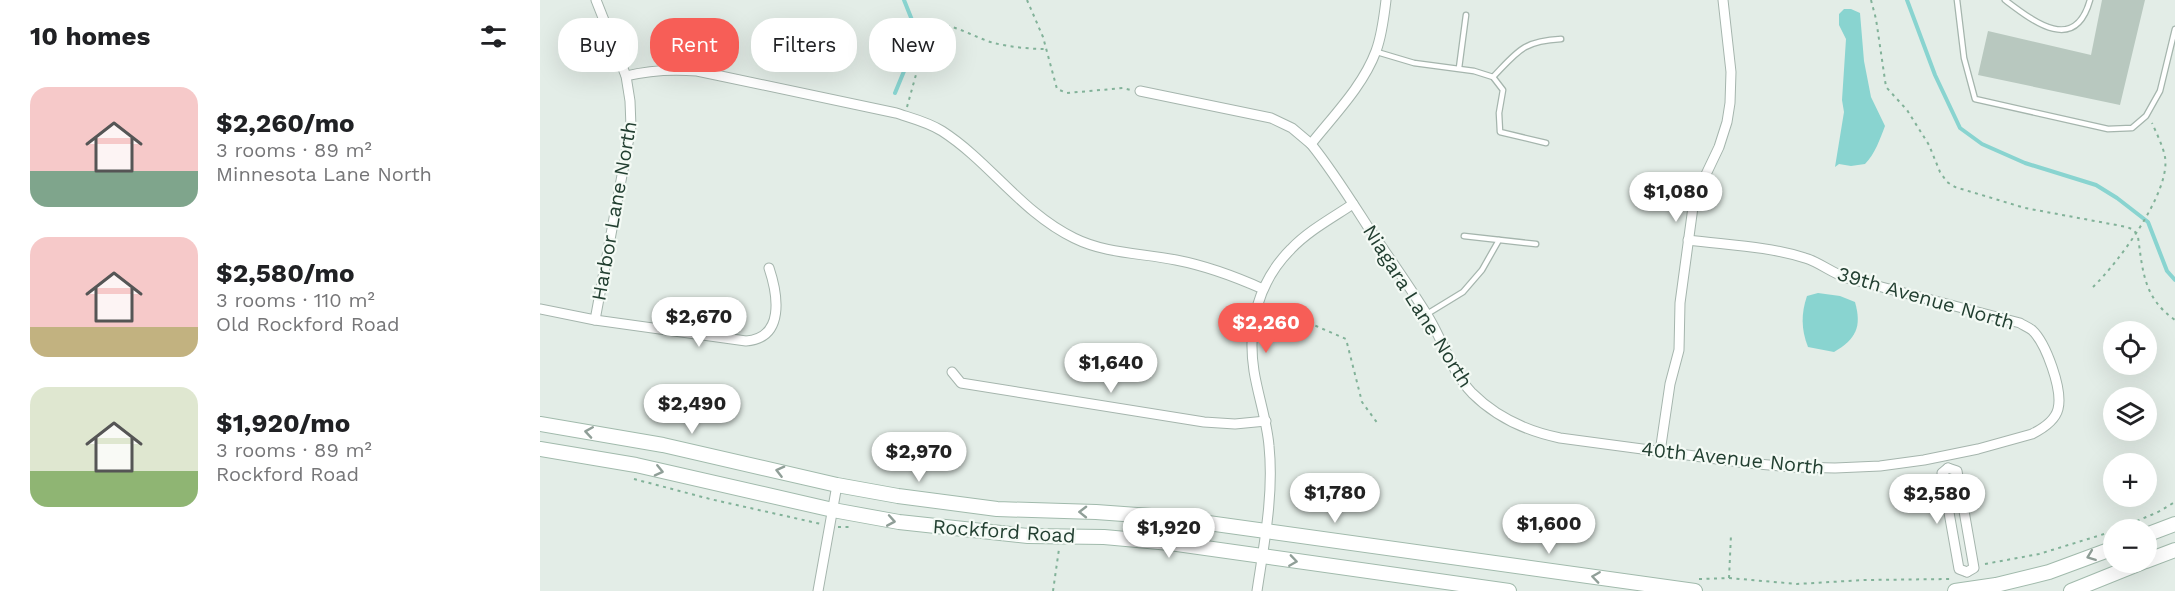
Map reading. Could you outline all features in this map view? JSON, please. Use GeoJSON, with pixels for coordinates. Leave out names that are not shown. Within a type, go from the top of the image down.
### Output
{"type":"FeatureCollection","features":[{"type":"Feature","properties":{"kind":"main road","name":"Rockford Road"},"geometry":{"type":"LineString","coordinates":[[540,424],[663,445],[837,485],[898,496],[986,508],[1165,517],[1696,585]]}},
{"type":"Feature","properties":{"kind":"main road","name":"Rockford Road"},"geometry":{"type":"LineString","coordinates":[[540,449],[636,465],[833,510],[899,522],[961,531],[1028,536],[1104,537],[1170,543],[1509,591]]}},
{"type":"Feature","properties":{"kind":"main road"},"geometry":{"type":"LineString","coordinates":[[2157,531],[2175,524]]}},
{"type":"Feature","properties":{"kind":"main road"},"geometry":{"type":"LineString","coordinates":[[2157,557],[2175,550]]}},
{"type":"Feature","properties":{"kind":"main road"},"geometry":{"type":"LineString","coordinates":[[1955,591],[1969,582],[1996,585],[2049,572],[2103,552]]}},
{"type":"Feature","properties":{"kind":"main road"},"geometry":{"type":"LineString","coordinates":[[2071,591],[2117,573]]}},
{"type":"Feature","properties":{"kind":"street","name":"Harbor Lane North"},"geometry":{"type":"LineString","coordinates":[[595,320],[631,127],[626,76],[596,0]]}},
{"type":"Feature","properties":{"kind":"street"},"geometry":{"type":"LineString","coordinates":[[1311,144],[1354,88],[1376,52],[1382,32],[1386,0]]}},
{"type":"Feature","properties":{"kind":"street"},"geometry":{"type":"LineString","coordinates":[[1660,452],[1670,384],[1679,350],[1680,303],[1694,207],[1699,189],[1719,147],[1727,123],[1731,72],[1723,0]]}},
{"type":"Feature","properties":{"kind":"street"},"geometry":{"type":"LineString","coordinates":[[626,76],[650,70],[697,70],[905,116],[942,131],[1035,213],[1075,239],[1119,252],[1206,266],[1263,289]]}},
{"type":"Feature","properties":{"kind":"street","name":"Niagara Lane North"},"geometry":{"type":"LineString","coordinates":[[1140,91],[1271,118],[1292,128],[1311,144],[1353,204],[1427,315],[1456,372],[1471,392],[1511,423],[1535,433],[1588,442]]}},
{"type":"Feature","properties":{"kind":"street"},"geometry":{"type":"LineString","coordinates":[[1257,591],[1266,530],[1270,448],[1254,372],[1253,319],[1263,289],[1274,269],[1291,249],[1353,204]]}},
{"type":"Feature","properties":{"kind":"street","name":"39th Avenue North"},"geometry":{"type":"LineString","coordinates":[[1688,240],[1808,258],[1847,278],[2020,323],[2032,330],[2041,341],[2046,354]]}},
{"type":"Feature","properties":{"kind":"street"},"geometry":{"type":"LineString","coordinates":[[540,309],[595,320],[746,341],[756,340],[770,329],[775,320],[775,287],[769,268]]}},
{"type":"Feature","properties":{"kind":"street","name":"40th Avenue North"},"geometry":{"type":"LineString","coordinates":[[1588,442],[1791,467],[1880,466],[1946,456],[2032,434],[2042,429],[2051,420],[2058,410],[2059,395],[2046,354]]}},
{"type":"Feature","properties":{"kind":"street"},"geometry":{"type":"LineString","coordinates":[[952,372],[962,383],[1181,418],[1235,424],[1266,422]]}},
{"type":"Feature","properties":{"kind":"street"},"geometry":{"type":"LineString","coordinates":[[1946,456],[1948,468]]}},
{"type":"Feature","properties":{"kind":"street"},"geometry":{"type":"LineString","coordinates":[[1948,468],[1942,473],[1959,569],[1969,582]]}},
{"type":"Feature","properties":{"kind":"street"},"geometry":{"type":"LineString","coordinates":[[1948,468],[1957,471],[1974,568],[1969,582]]}},
{"type":"Feature","properties":{"kind":"street"},"geometry":{"type":"LineString","coordinates":[[818,591],[837,485]]}},
{"type":"Feature","properties":{"kind":"lane"},"geometry":{"type":"LineString","coordinates":[[1957,0],[1964,58],[1975,99],[2108,129],[2133,128],[2146,116],[2160,91],[2175,29]]}},
{"type":"Feature","properties":{"kind":"lane"},"geometry":{"type":"LineString","coordinates":[[2005,0],[2046,27],[2060,31],[2074,28],[2086,14],[2090,0]]}},
{"type":"Feature","properties":{"kind":"lane"},"geometry":{"type":"LineString","coordinates":[[1459,69],[1466,15]]}},
{"type":"Feature","properties":{"kind":"lane"},"geometry":{"type":"LineString","coordinates":[[1493,77],[1522,47],[1547,40],[1561,39]]}},
{"type":"Feature","properties":{"kind":"lane"},"geometry":{"type":"LineString","coordinates":[[1376,52],[1414,63],[1474,71],[1493,77],[1503,90],[1499,113],[1500,132],[1546,142]]}},
{"type":"Feature","properties":{"kind":"lane"},"geometry":{"type":"LineString","coordinates":[[1464,236],[1536,244]]}},
{"type":"Feature","properties":{"kind":"lane"},"geometry":{"type":"LineString","coordinates":[[1427,315],[1463,292],[1482,270],[1499,240]]}},
{"type":"Feature","properties":{"kind":"path"},"geometry":{"type":"LineString","coordinates":[[1028,0],[1046,49],[1057,89],[1062,92],[1123,88],[1140,91]]}},
{"type":"Feature","properties":{"kind":"path"},"geometry":{"type":"LineString","coordinates":[[1871,0],[1886,87],[1908,110],[1929,144],[1940,172],[1947,182],[1955,187],[2025,208],[2127,226],[2138,237],[2148,290],[2160,310],[2175,321]]}},
{"type":"Feature","properties":{"kind":"path"},"geometry":{"type":"LineString","coordinates":[[905,116],[917,71],[935,26],[940,24],[948,26],[995,43],[1046,49]]}},
{"type":"Feature","properties":{"kind":"path"},"geometry":{"type":"LineString","coordinates":[[2093,287],[2115,265],[2164,181],[2165,157],[2152,124],[2146,116]]}},
{"type":"Feature","properties":{"kind":"path"},"geometry":{"type":"LineString","coordinates":[[1257,308],[1316,326],[1346,339],[1362,402],[1378,424]]}},
{"type":"Feature","properties":{"kind":"path"},"geometry":{"type":"LineString","coordinates":[[2141,519],[2175,502]]}},
{"type":"Feature","properties":{"kind":"path"},"geometry":{"type":"LineString","coordinates":[[1985,564],[2039,554],[2103,534]]}},
{"type":"Feature","properties":{"kind":"path"},"geometry":{"type":"LineString","coordinates":[[1729,578],[1731,535]]}},
{"type":"Feature","properties":{"kind":"path"},"geometry":{"type":"LineString","coordinates":[[1053,591],[1059,546]]}},
{"type":"Feature","properties":{"kind":"path"},"geometry":{"type":"LineString","coordinates":[[1696,585],[1729,578],[1797,584],[1864,580],[1969,582]]}},
{"type":"Feature","properties":{"kind":"water"},"geometry":{"type":"Polygon","coordinates":[[[1844,9],[1860,13],[1864,61],[1871,97],[1885,126],[1874,151],[1865,164],[1851,166],[1839,164],[1835,167],[1844,112],[1842,100],[1846,39],[1839,25],[1839,14],[1844,9]]]}},
{"type":"Feature","properties":{"kind":"water"},"geometry":{"type":"Polygon","coordinates":[[[1818,293],[1840,296],[1855,302],[1858,319],[1855,332],[1848,342],[1834,352],[1808,347],[1804,334],[1803,315],[1807,296],[1818,293]]]}},
{"type":"Feature","properties":{"kind":"building"},"geometry":{"type":"Polygon","coordinates":[[[2102,0],[2145,0],[2120,105],[1978,75],[1988,31],[2091,55],[2102,0]]]}},
{"type":"Feature","properties":{"kind":"waterway"},"geometry":{"type":"LineString","coordinates":[[895,93],[914,47],[916,30],[904,0]]}},
{"type":"Feature","properties":{"kind":"waterway"},"geometry":{"type":"LineString","coordinates":[[1907,0],[1935,75],[1960,128],[1982,144],[2025,163],[2096,185],[2117,198],[2148,222],[2167,271],[2175,280]]}}]}
